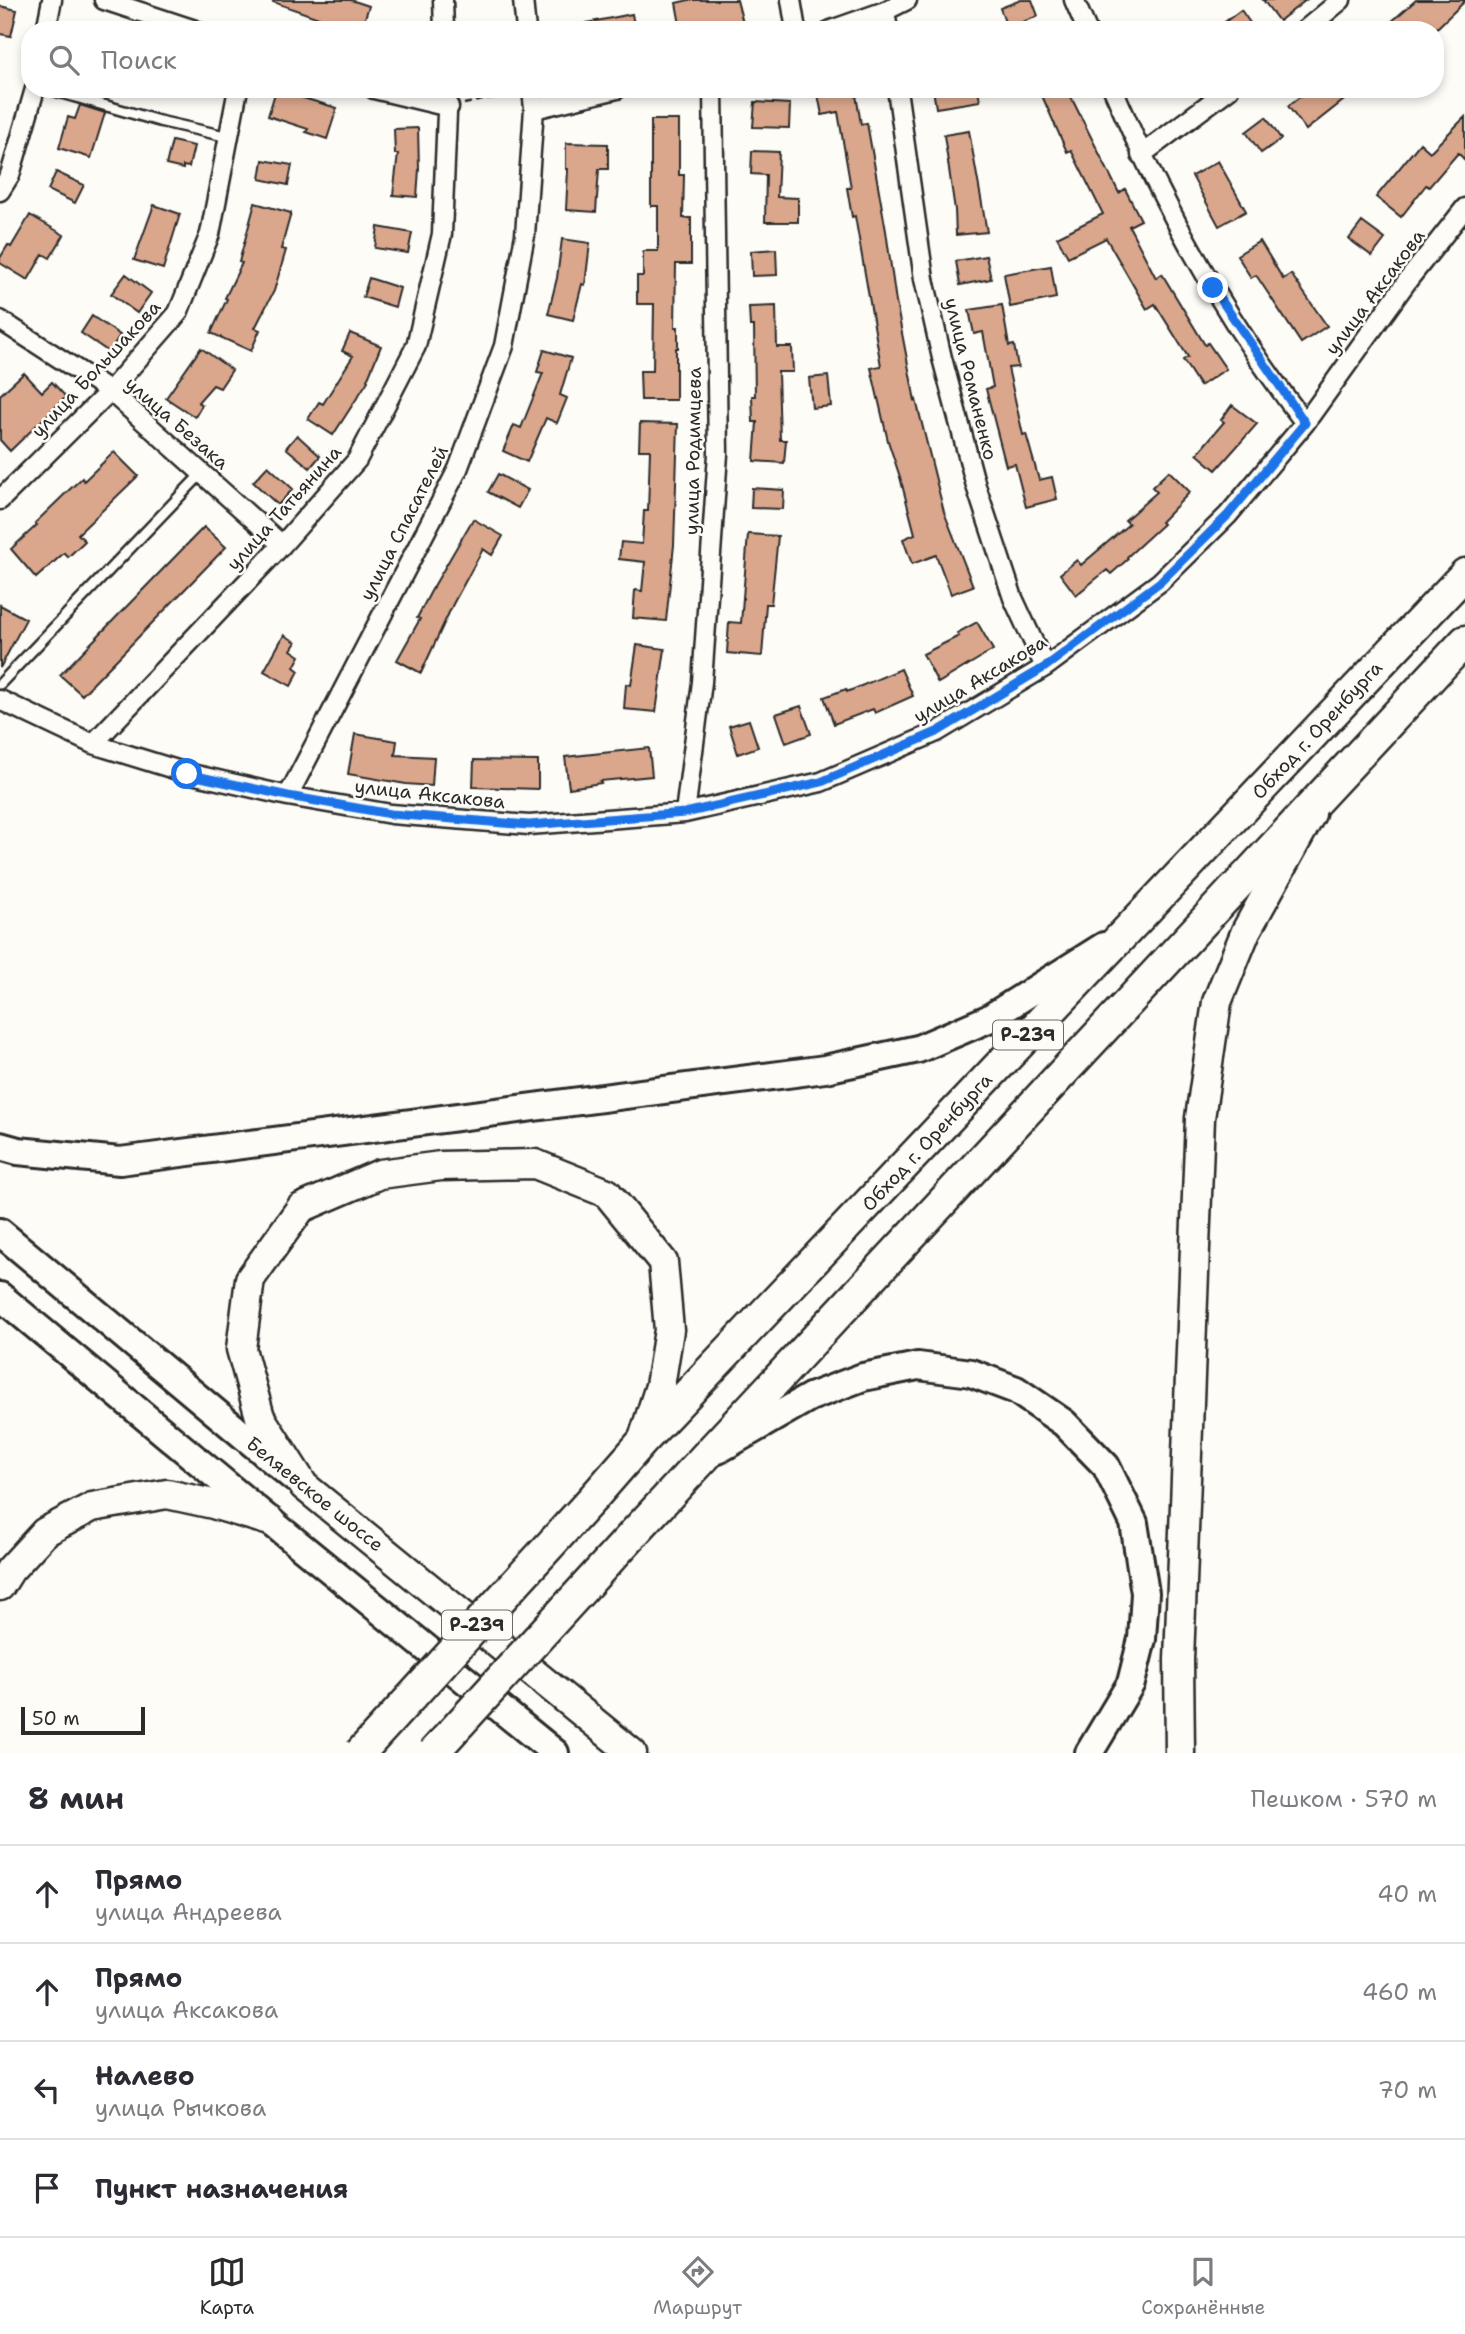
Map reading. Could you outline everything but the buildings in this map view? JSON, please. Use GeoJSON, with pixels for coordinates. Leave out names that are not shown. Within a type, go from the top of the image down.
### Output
{"type":"FeatureCollection","features":[{"type":"Feature","properties":{"kind":"highway","name":"Обход г. Оренбурга"},"geometry":{"type":"LineString","coordinates":[[360,1753],[642,1442],[1465,575]]}},
{"type":"Feature","properties":{"kind":"highway","name":"Р-239"},"geometry":{"type":"LineString","coordinates":[[433,1753],[634,1533],[1465,641]]}},
{"type":"Feature","properties":{"kind":"main road"},"geometry":{"type":"LineString","coordinates":[[1180,1753],[1179,1660],[1200,1132],[1217,1002],[1246,931],[1324,791]]}},
{"type":"Feature","properties":{"kind":"main road"},"geometry":{"type":"LineString","coordinates":[[0,1146],[18,1151],[120,1161],[824,1069],[918,1049],[988,1019],[1126,932]]}},
{"type":"Feature","properties":{"kind":"main road"},"geometry":{"type":"LineString","coordinates":[[304,1486],[260,1418],[241,1349],[250,1279],[301,1208],[380,1174],[429,1167],[535,1164],[607,1193],[636,1226],[663,1262],[669,1330],[660,1387],[642,1442]]}},
{"type":"Feature","properties":{"kind":"main road","name":"Беляевское шоссе"},"geometry":{"type":"LineString","coordinates":[[0,1232],[304,1486],[632,1753]]}},
{"type":"Feature","properties":{"kind":"main road"},"geometry":{"type":"LineString","coordinates":[[0,1296],[555,1753]]}},
{"type":"Feature","properties":{"kind":"main road"},"geometry":{"type":"LineString","coordinates":[[710,1454],[810,1397],[863,1377],[918,1366],[971,1373],[1016,1390],[1064,1423],[1106,1466],[1134,1523],[1145,1593],[1142,1639],[1131,1683],[1089,1753]]}},
{"type":"Feature","properties":{"kind":"main road"},"geometry":{"type":"LineString","coordinates":[[0,1586],[10,1570],[45,1532],[92,1507],[167,1494],[270,1521]]}},
{"type":"Feature","properties":{"kind":"street"},"geometry":{"type":"LineString","coordinates":[[48,21],[52,0]]}},
{"type":"Feature","properties":{"kind":"street"},"geometry":{"type":"LineString","coordinates":[[104,0],[168,21]]}},
{"type":"Feature","properties":{"kind":"street"},"geometry":{"type":"LineString","coordinates":[[443,0],[444,21]]}},
{"type":"Feature","properties":{"kind":"street"},"geometry":{"type":"LineString","coordinates":[[523,0],[525,21]]}},
{"type":"Feature","properties":{"kind":"street"},"geometry":{"type":"LineString","coordinates":[[791,0],[794,21]]}},
{"type":"Feature","properties":{"kind":"street"},"geometry":{"type":"LineString","coordinates":[[857,21],[907,0]]}},
{"type":"Feature","properties":{"kind":"street"},"geometry":{"type":"LineString","coordinates":[[1074,0],[1083,21]]}},
{"type":"Feature","properties":{"kind":"street"},"geometry":{"type":"LineString","coordinates":[[1316,21],[1341,0]]}},
{"type":"Feature","properties":{"kind":"street"},"geometry":{"type":"LineString","coordinates":[[885,11],[887,21]]}},
{"type":"Feature","properties":{"kind":"street"},"geometry":{"type":"LineString","coordinates":[[0,191],[10,175],[32,98]]}},
{"type":"Feature","properties":{"kind":"street","name":"улица Большакова"},"geometry":{"type":"LineString","coordinates":[[0,500],[110,391],[178,313],[210,234],[236,98]]}},
{"type":"Feature","properties":{"kind":"street","name":"улица Татьянина"},"geometry":{"type":"LineString","coordinates":[[93,744],[282,545],[357,460],[416,346],[442,234],[448,98]]}},
{"type":"Feature","properties":{"kind":"street","name":"улица Спасателей"},"geometry":{"type":"LineString","coordinates":[[288,796],[458,469],[504,346],[525,235],[533,98]]}},
{"type":"Feature","properties":{"kind":"street"},"geometry":{"type":"LineString","coordinates":[[534,109],[580,98]]}},
{"type":"Feature","properties":{"kind":"street","name":"улица Родимцева"},"geometry":{"type":"LineString","coordinates":[[685,813],[702,682],[718,454],[713,98]]}},
{"type":"Feature","properties":{"kind":"street","name":"улица Романенко"},"geometry":{"type":"LineString","coordinates":[[898,98],[924,279],[976,486],[1013,598],[1045,667]]}},
{"type":"Feature","properties":{"kind":"street"},"geometry":{"type":"LineString","coordinates":[[1117,98],[1141,155],[1213,288],[1305,423]]}},
{"type":"Feature","properties":{"kind":"street"},"geometry":{"type":"LineString","coordinates":[[1141,155],[1217,98]]}},
{"type":"Feature","properties":{"kind":"street","name":"улица Аксакова"},"geometry":{"type":"LineString","coordinates":[[0,700],[93,744],[187,774],[288,796],[391,814],[529,825],[685,813],[821,782],[937,732],[1045,667],[1160,582],[1228,515],[1305,423],[1408,280],[1465,208]]}},
{"type":"Feature","properties":{"kind":"street","name":"улица Безака"},"geometry":{"type":"LineString","coordinates":[[0,320],[110,391],[282,545]]}},
{"type":"Feature","properties":{"kind":"lane"},"geometry":{"type":"LineString","coordinates":[[79,98],[159,121],[229,137]]}},
{"type":"Feature","properties":{"kind":"lane"},"geometry":{"type":"LineString","coordinates":[[0,684],[202,473]]}},
{"type":"Feature","properties":{"kind":"route"},"geometry":{"type":"LineString","coordinates":[[187,774],[288,796],[391,814],[529,825],[685,813],[821,782],[937,732],[1045,667],[1160,582],[1228,515],[1305,423],[1213,288]]}}]}
